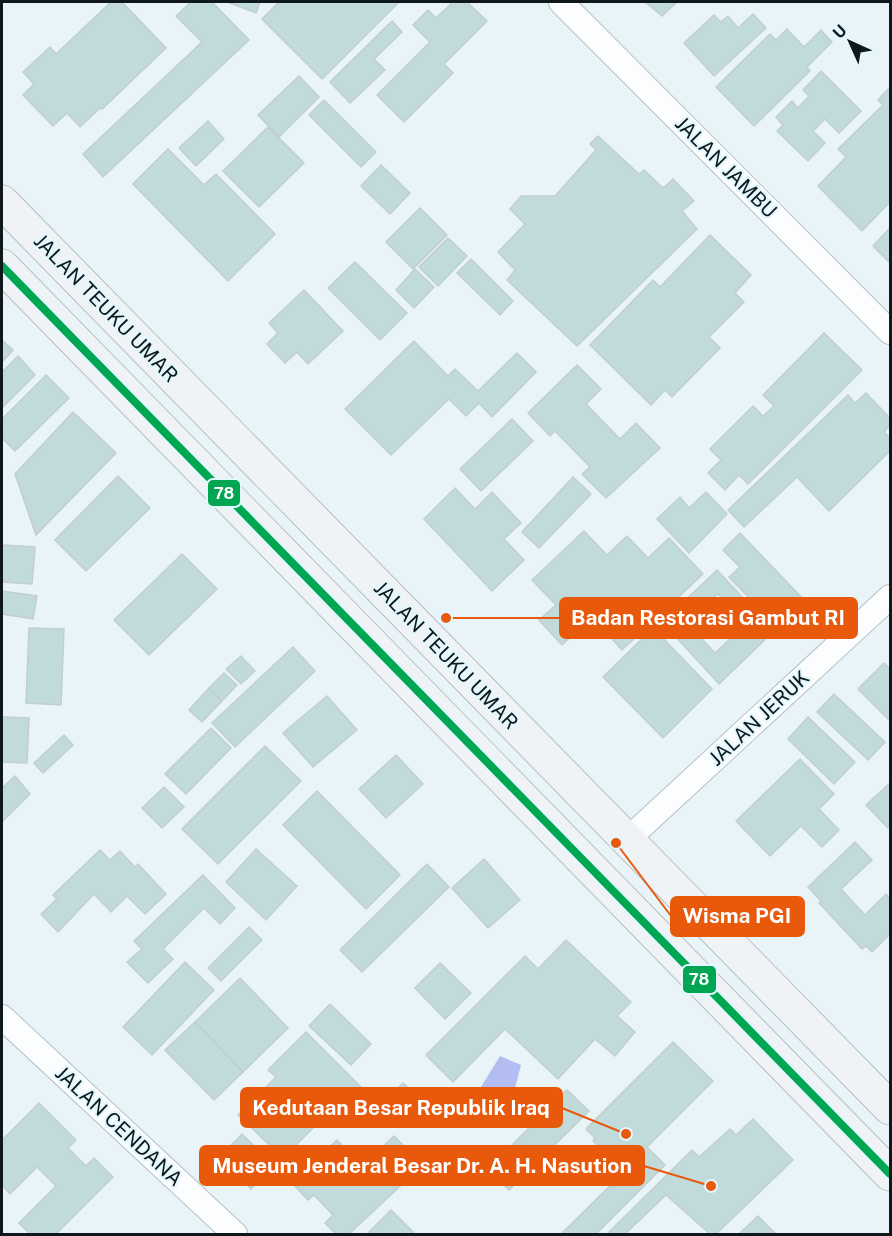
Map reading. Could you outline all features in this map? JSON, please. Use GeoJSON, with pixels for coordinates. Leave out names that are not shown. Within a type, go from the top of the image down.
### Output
{"type":"FeatureCollection","features":[{"type":"Feature","properties":{"kind":"street","name":"JALAN JAMBU"},"geometry":{"type":"LineString","coordinates":[[561,2],[891,332]]}},
{"type":"Feature","properties":{"kind":"street","name":"JALAN TEUKU UMAR"},"geometry":{"type":"LineString","coordinates":[[2,202],[891,1108]]}},
{"type":"Feature","properties":{"kind":"street"},"geometry":{"type":"LineString","coordinates":[[2,266],[891,1174]]}},
{"type":"Feature","properties":{"kind":"street"},"geometry":{"type":"LineString","coordinates":[[242,513],[276,481]]}},
{"type":"Feature","properties":{"kind":"street","name":"JALAN JERUK"},"geometry":{"type":"LineString","coordinates":[[627,840],[891,597]]}},
{"type":"Feature","properties":{"kind":"street"},"geometry":{"type":"LineString","coordinates":[[556,833],[589,801]]}},
{"type":"Feature","properties":{"kind":"street","name":"JALAN CENDANA"},"geometry":{"type":"LineString","coordinates":[[2,1017],[235,1234]]}},
{"type":"Feature","properties":{"kind":"water"},"geometry":{"type":"Polygon","coordinates":[[[500,1056],[521,1065],[515,1088],[529,1095],[527,1109],[514,1117],[494,1101],[476,1095],[500,1056]]]}},
{"type":"Feature","properties":{"kind":"building"},"geometry":{"type":"Polygon","coordinates":[[[111,2],[122,2],[166,48],[80,127],[67,113],[53,126],[23,95],[34,84],[23,72],[50,47],[56,54],[111,2]]]}},
{"type":"Feature","properties":{"kind":"building"},"geometry":{"type":"Polygon","coordinates":[[[191,2],[212,2],[249,40],[103,177],[83,154],[202,42],[176,16],[191,2]]]}},
{"type":"Feature","properties":{"kind":"building"},"geometry":{"type":"Polygon","coordinates":[[[227,2],[260,2],[256,13],[227,2]]]}},
{"type":"Feature","properties":{"kind":"building"},"geometry":{"type":"Polygon","coordinates":[[[279,2],[399,2],[322,79],[262,19],[279,2]]]}},
{"type":"Feature","properties":{"kind":"building"},"geometry":{"type":"Polygon","coordinates":[[[453,2],[467,2],[487,21],[444,64],[453,73],[404,122],[377,95],[430,42],[413,25],[428,10],[436,18],[453,2]]]}},
{"type":"Feature","properties":{"kind":"building"},"geometry":{"type":"Polygon","coordinates":[[[645,2],[677,2],[662,16],[645,2]]]}},
{"type":"Feature","properties":{"kind":"building"},"geometry":{"type":"Polygon","coordinates":[[[753,14],[766,28],[714,76],[684,43],[714,15],[721,22],[728,16],[738,28],[753,14]]]}},
{"type":"Feature","properties":{"kind":"building"},"geometry":{"type":"Polygon","coordinates":[[[392,21],[402,32],[374,59],[385,70],[350,103],[330,82],[392,21]]]}},
{"type":"Feature","properties":{"kind":"building"},"geometry":{"type":"Polygon","coordinates":[[[787,29],[804,47],[821,30],[832,42],[807,67],[810,71],[754,126],[716,87],[770,34],[776,40],[787,29]]]}},
{"type":"Feature","properties":{"kind":"building"},"geometry":{"type":"Polygon","coordinates":[[[821,71],[861,111],[839,133],[825,119],[813,131],[825,143],[808,161],[777,131],[783,125],[776,117],[792,101],[798,108],[809,96],[803,90],[821,71]]]}},
{"type":"Feature","properties":{"kind":"building"},"geometry":{"type":"Polygon","coordinates":[[[299,76],[319,97],[279,137],[258,115],[299,76]]]}},
{"type":"Feature","properties":{"kind":"building"},"geometry":{"type":"Polygon","coordinates":[[[890,87],[890,202],[862,231],[818,186],[846,157],[838,149],[883,105],[878,100],[890,87]]]}},
{"type":"Feature","properties":{"kind":"building"},"geometry":{"type":"Polygon","coordinates":[[[324,100],[376,152],[361,167],[309,115],[324,100]]]}},
{"type":"Feature","properties":{"kind":"building"},"geometry":{"type":"Polygon","coordinates":[[[208,121],[224,139],[196,166],[179,148],[208,121]]]}},
{"type":"Feature","properties":{"kind":"building"},"geometry":{"type":"Polygon","coordinates":[[[268,127],[304,163],[259,207],[223,171],[268,127]]]}},
{"type":"Feature","properties":{"kind":"building"},"geometry":{"type":"Polygon","coordinates":[[[598,136],[639,174],[644,170],[663,188],[673,179],[694,201],[682,211],[697,229],[577,346],[507,280],[515,270],[498,252],[525,224],[510,209],[521,196],[555,196],[596,150],[590,144],[598,136]]]}},
{"type":"Feature","properties":{"kind":"building"},"geometry":{"type":"Polygon","coordinates":[[[168,149],[204,185],[216,174],[275,234],[228,281],[133,184],[168,149]]]}},
{"type":"Feature","properties":{"kind":"building"},"geometry":{"type":"Polygon","coordinates":[[[381,165],[410,193],[390,214],[361,186],[381,165]]]}},
{"type":"Feature","properties":{"kind":"building"},"geometry":{"type":"Polygon","coordinates":[[[420,208],[447,235],[413,269],[386,242],[420,208]]]}},
{"type":"Feature","properties":{"kind":"building"},"geometry":{"type":"Polygon","coordinates":[[[890,228],[890,263],[873,246],[890,228]]]}},
{"type":"Feature","properties":{"kind":"building"},"geometry":{"type":"Polygon","coordinates":[[[710,235],[751,275],[735,293],[744,302],[709,337],[720,348],[672,397],[665,390],[651,405],[590,345],[653,280],[660,287],[710,235]]]}},
{"type":"Feature","properties":{"kind":"building"},"geometry":{"type":"Polygon","coordinates":[[[448,238],[467,256],[438,286],[419,267],[448,238]]]}},
{"type":"Feature","properties":{"kind":"building"},"geometry":{"type":"Polygon","coordinates":[[[471,259],[513,301],[500,315],[457,273],[471,259]]]}},
{"type":"Feature","properties":{"kind":"building"},"geometry":{"type":"Polygon","coordinates":[[[355,262],[407,313],[380,340],[328,288],[355,262]]]}},
{"type":"Feature","properties":{"kind":"building"},"geometry":{"type":"Polygon","coordinates":[[[415,269],[434,287],[414,308],[396,290],[415,269]]]}},
{"type":"Feature","properties":{"kind":"building"},"geometry":{"type":"Polygon","coordinates":[[[304,290],[343,331],[308,364],[297,352],[285,363],[267,344],[278,333],[269,323],[304,290]]]}},
{"type":"Feature","properties":{"kind":"building"},"geometry":{"type":"Polygon","coordinates":[[[824,333],[862,370],[748,484],[739,475],[725,490],[708,473],[721,460],[710,449],[753,406],[763,416],[774,406],[763,395],[824,333]]]}},
{"type":"Feature","properties":{"kind":"building"},"geometry":{"type":"Polygon","coordinates":[[[2,340],[13,350],[2,362],[2,340]]]}},
{"type":"Feature","properties":{"kind":"building"},"geometry":{"type":"Polygon","coordinates":[[[414,341],[448,376],[455,369],[478,391],[517,353],[536,372],[492,417],[479,403],[466,416],[449,399],[391,455],[345,409],[414,341]]]}},
{"type":"Feature","properties":{"kind":"building"},"geometry":{"type":"Polygon","coordinates":[[[18,356],[35,375],[2,408],[2,372],[18,356]]]}},
{"type":"Feature","properties":{"kind":"building"},"geometry":{"type":"Polygon","coordinates":[[[577,365],[601,389],[586,404],[620,439],[636,423],[660,448],[606,498],[582,474],[590,467],[555,431],[550,436],[528,413],[577,365]]]}},
{"type":"Feature","properties":{"kind":"building"},"geometry":{"type":"Polygon","coordinates":[[[46,375],[69,398],[15,451],[2,438],[2,419],[46,375]]]}},
{"type":"Feature","properties":{"kind":"building"},"geometry":{"type":"Polygon","coordinates":[[[866,393],[890,418],[890,425],[884,432],[890,438],[890,451],[829,511],[797,477],[744,527],[728,510],[848,395],[855,403],[866,393]]]}},
{"type":"Feature","properties":{"kind":"building"},"geometry":{"type":"Polygon","coordinates":[[[73,412],[116,453],[36,535],[15,474],[73,412]]]}},
{"type":"Feature","properties":{"kind":"building"},"geometry":{"type":"Polygon","coordinates":[[[512,419],[533,441],[481,491],[460,469],[512,419]]]}},
{"type":"Feature","properties":{"kind":"building"},"geometry":{"type":"Polygon","coordinates":[[[118,476],[150,508],[86,571],[55,540],[118,476]]]}},
{"type":"Feature","properties":{"kind":"building"},"geometry":{"type":"Polygon","coordinates":[[[573,477],[591,494],[539,548],[522,532],[573,477]]]}},
{"type":"Feature","properties":{"kind":"building"},"geometry":{"type":"Polygon","coordinates":[[[455,488],[475,509],[492,492],[521,523],[504,539],[524,560],[492,591],[424,519],[455,488]]]}},
{"type":"Feature","properties":{"kind":"building"},"geometry":{"type":"Polygon","coordinates":[[[706,492],[727,514],[689,553],[657,519],[680,497],[689,508],[706,492]]]}},
{"type":"Feature","properties":{"kind":"building"},"geometry":{"type":"Polygon","coordinates":[[[584,531],[607,555],[627,536],[648,558],[669,538],[703,574],[622,650],[592,617],[562,645],[539,620],[556,605],[532,580],[584,531]]]}},
{"type":"Feature","properties":{"kind":"building"},"geometry":{"type":"Polygon","coordinates":[[[740,533],[806,602],[779,629],[729,577],[740,567],[723,550],[740,533]]]}},
{"type":"Feature","properties":{"kind":"building"},"geometry":{"type":"Polygon","coordinates":[[[2,545],[35,547],[32,584],[2,582],[2,545]]]}},
{"type":"Feature","properties":{"kind":"building"},"geometry":{"type":"Polygon","coordinates":[[[182,554],[217,589],[149,655],[114,620],[182,554]]]}},
{"type":"Feature","properties":{"kind":"building"},"geometry":{"type":"Polygon","coordinates":[[[717,570],[774,631],[719,684],[674,635],[671,637],[659,625],[717,570]],[[718,594],[687,623],[715,653],[746,624],[718,594]]]}},
{"type":"Feature","properties":{"kind":"building"},"geometry":{"type":"Polygon","coordinates":[[[2,591],[37,596],[33,619],[2,614],[2,591]]]}},
{"type":"Feature","properties":{"kind":"building"},"geometry":{"type":"Polygon","coordinates":[[[29,628],[64,629],[61,705],[26,703],[29,628]]]}},
{"type":"Feature","properties":{"kind":"building"},"geometry":{"type":"Polygon","coordinates":[[[653,628],[712,689],[663,738],[603,677],[653,628]]]}},
{"type":"Feature","properties":{"kind":"building"},"geometry":{"type":"Polygon","coordinates":[[[293,647],[315,671],[235,747],[212,723],[293,647]]]}},
{"type":"Feature","properties":{"kind":"building"},"geometry":{"type":"Polygon","coordinates":[[[241,656],[255,671],[241,684],[226,669],[241,656]]]}},
{"type":"Feature","properties":{"kind":"building"},"geometry":{"type":"Polygon","coordinates":[[[884,663],[890,669],[890,721],[858,689],[884,663]]]}},
{"type":"Feature","properties":{"kind":"building"},"geometry":{"type":"Polygon","coordinates":[[[224,673],[237,685],[222,701],[209,688],[224,673]]]}},
{"type":"Feature","properties":{"kind":"building"},"geometry":{"type":"Polygon","coordinates":[[[209,688],[222,701],[202,722],[189,710],[209,688]]]}},
{"type":"Feature","properties":{"kind":"building"},"geometry":{"type":"Polygon","coordinates":[[[834,694],[885,742],[868,760],[817,712],[834,694]]]}},
{"type":"Feature","properties":{"kind":"building"},"geometry":{"type":"Polygon","coordinates":[[[327,696],[357,730],[313,767],[283,733],[327,696]]]}},
{"type":"Feature","properties":{"kind":"building"},"geometry":{"type":"Polygon","coordinates":[[[2,717],[29,718],[27,763],[2,762],[2,717]]]}},
{"type":"Feature","properties":{"kind":"building"},"geometry":{"type":"Polygon","coordinates":[[[808,717],[855,762],[834,784],[788,739],[808,717]]]}},
{"type":"Feature","properties":{"kind":"building"},"geometry":{"type":"Polygon","coordinates":[[[211,728],[231,748],[186,794],[165,774],[211,728]]]}},
{"type":"Feature","properties":{"kind":"building"},"geometry":{"type":"Polygon","coordinates":[[[64,735],[73,745],[43,773],[34,763],[64,735]]]}},
{"type":"Feature","properties":{"kind":"building"},"geometry":{"type":"Polygon","coordinates":[[[265,746],[301,781],[218,864],[182,829],[265,746]]]}},
{"type":"Feature","properties":{"kind":"building"},"geometry":{"type":"Polygon","coordinates":[[[396,755],[423,784],[386,818],[359,789],[396,755]]]}},
{"type":"Feature","properties":{"kind":"building"},"geometry":{"type":"Polygon","coordinates":[[[800,759],[834,794],[819,809],[839,830],[822,847],[801,826],[770,856],[736,821],[800,759]]]}},
{"type":"Feature","properties":{"kind":"building"},"geometry":{"type":"Polygon","coordinates":[[[15,776],[30,794],[2,822],[2,788],[15,776]]]}},
{"type":"Feature","properties":{"kind":"building"},"geometry":{"type":"Polygon","coordinates":[[[890,783],[890,826],[888,828],[866,805],[890,783]]]}},
{"type":"Feature","properties":{"kind":"building"},"geometry":{"type":"Polygon","coordinates":[[[164,787],[184,807],[162,828],[142,808],[164,787]]]}},
{"type":"Feature","properties":{"kind":"building"},"geometry":{"type":"Polygon","coordinates":[[[317,791],[400,875],[366,909],[283,825],[317,791]]]}},
{"type":"Feature","properties":{"kind":"building"},"geometry":{"type":"Polygon","coordinates":[[[855,842],[872,860],[841,889],[865,915],[886,894],[890,899],[890,934],[872,952],[866,946],[862,949],[819,903],[821,901],[808,887],[855,842]]]}},
{"type":"Feature","properties":{"kind":"building"},"geometry":{"type":"Polygon","coordinates":[[[256,849],[297,886],[266,920],[226,882],[256,849]]]}},
{"type":"Feature","properties":{"kind":"building"},"geometry":{"type":"Polygon","coordinates":[[[100,850],[110,860],[120,851],[135,867],[138,864],[166,894],[145,914],[127,896],[111,912],[94,894],[58,932],[41,914],[57,899],[53,895],[100,850]]]}},
{"type":"Feature","properties":{"kind":"building"},"geometry":{"type":"Polygon","coordinates":[[[484,859],[520,900],[488,928],[452,888],[484,859]]]}},
{"type":"Feature","properties":{"kind":"building"},"geometry":{"type":"Polygon","coordinates":[[[427,864],[449,887],[362,972],[340,950],[427,864]]]}},
{"type":"Feature","properties":{"kind":"building"},"geometry":{"type":"Polygon","coordinates":[[[203,875],[235,908],[220,924],[204,908],[163,949],[173,959],[148,983],[127,962],[142,949],[134,941],[203,875]]]}},
{"type":"Feature","properties":{"kind":"building"},"geometry":{"type":"Polygon","coordinates":[[[249,927],[262,940],[221,981],[208,968],[249,927]]]}},
{"type":"Feature","properties":{"kind":"building"},"geometry":{"type":"Polygon","coordinates":[[[566,940],[631,1002],[617,1016],[635,1032],[615,1056],[595,1039],[558,1079],[505,1029],[453,1082],[426,1055],[525,956],[538,969],[566,940]]]}},
{"type":"Feature","properties":{"kind":"building"},"geometry":{"type":"Polygon","coordinates":[[[185,962],[214,990],[152,1055],[123,1027],[185,962]]]}},
{"type":"Feature","properties":{"kind":"building"},"geometry":{"type":"Polygon","coordinates":[[[440,963],[471,993],[445,1019],[415,988],[440,963]]]}},
{"type":"Feature","properties":{"kind":"building"},"geometry":{"type":"Polygon","coordinates":[[[240,978],[288,1028],[243,1072],[195,1022],[240,978]]]}},
{"type":"Feature","properties":{"kind":"building"},"geometry":{"type":"Polygon","coordinates":[[[330,1004],[371,1044],[351,1065],[309,1026],[330,1004]]]}},
{"type":"Feature","properties":{"kind":"building"},"geometry":{"type":"Polygon","coordinates":[[[195,1022],[243,1072],[214,1100],[165,1050],[195,1022]]]}},
{"type":"Feature","properties":{"kind":"building"},"geometry":{"type":"Polygon","coordinates":[[[306,1032],[372,1098],[351,1119],[336,1105],[283,1158],[238,1115],[276,1077],[268,1070],[306,1032]]]}},
{"type":"Feature","properties":{"kind":"building"},"geometry":{"type":"Polygon","coordinates":[[[673,1042],[713,1081],[647,1147],[665,1165],[596,1234],[561,1234],[624,1172],[593,1141],[595,1138],[586,1129],[673,1042]]]}},
{"type":"Feature","properties":{"kind":"building"},"geometry":{"type":"Polygon","coordinates":[[[403,1083],[429,1108],[410,1127],[385,1101],[403,1083]]]}},
{"type":"Feature","properties":{"kind":"building"},"geometry":{"type":"Polygon","coordinates":[[[567,1090],[589,1111],[509,1190],[488,1169],[567,1090]]]}},
{"type":"Feature","properties":{"kind":"building"},"geometry":{"type":"Polygon","coordinates":[[[39,1103],[76,1140],[68,1148],[86,1166],[94,1158],[113,1177],[56,1234],[30,1234],[19,1223],[56,1186],[37,1167],[10,1194],[2,1185],[2,1140],[39,1103]]]}},
{"type":"Feature","properties":{"kind":"building"},"geometry":{"type":"Polygon","coordinates":[[[753,1119],[793,1160],[716,1234],[710,1234],[666,1195],[625,1234],[607,1234],[692,1150],[699,1157],[730,1129],[736,1135],[753,1119]]]}},
{"type":"Feature","properties":{"kind":"building"},"geometry":{"type":"Polygon","coordinates":[[[242,1134],[274,1165],[251,1189],[219,1158],[242,1134]]]}},
{"type":"Feature","properties":{"kind":"building"},"geometry":{"type":"Polygon","coordinates":[[[394,1136],[409,1151],[398,1161],[412,1175],[349,1234],[336,1234],[325,1223],[333,1215],[314,1195],[308,1200],[292,1183],[337,1140],[362,1166],[394,1136]]]}},
{"type":"Feature","properties":{"kind":"building"},"geometry":{"type":"Polygon","coordinates":[[[391,1210],[415,1234],[367,1234],[391,1210]]]}},
{"type":"Feature","properties":{"kind":"building"},"geometry":{"type":"Polygon","coordinates":[[[758,1216],[775,1233],[739,1234],[758,1216]]]}},
{"type":"Feature","properties":{"kind":"transit line","name":"78"},"geometry":{"type":"LineString","coordinates":[[2,266],[890,1174]]}},
{"type":"Feature","properties":{"kind":"place","name":"Badan Restorasi Gambut RI"},"geometry":{"type":"Point","coordinates":[446,618]}},
{"type":"Feature","properties":{"kind":"place","name":"Wisma PGI"},"geometry":{"type":"Point","coordinates":[616,843]}},
{"type":"Feature","properties":{"kind":"place","name":"Kedutaan Besar Republik Iraq"},"geometry":{"type":"Point","coordinates":[626,1134]}},
{"type":"Feature","properties":{"kind":"place","name":"Museum Jenderal Besar Dr. A. H. Nasution"},"geometry":{"type":"Point","coordinates":[711,1186]}}]}
